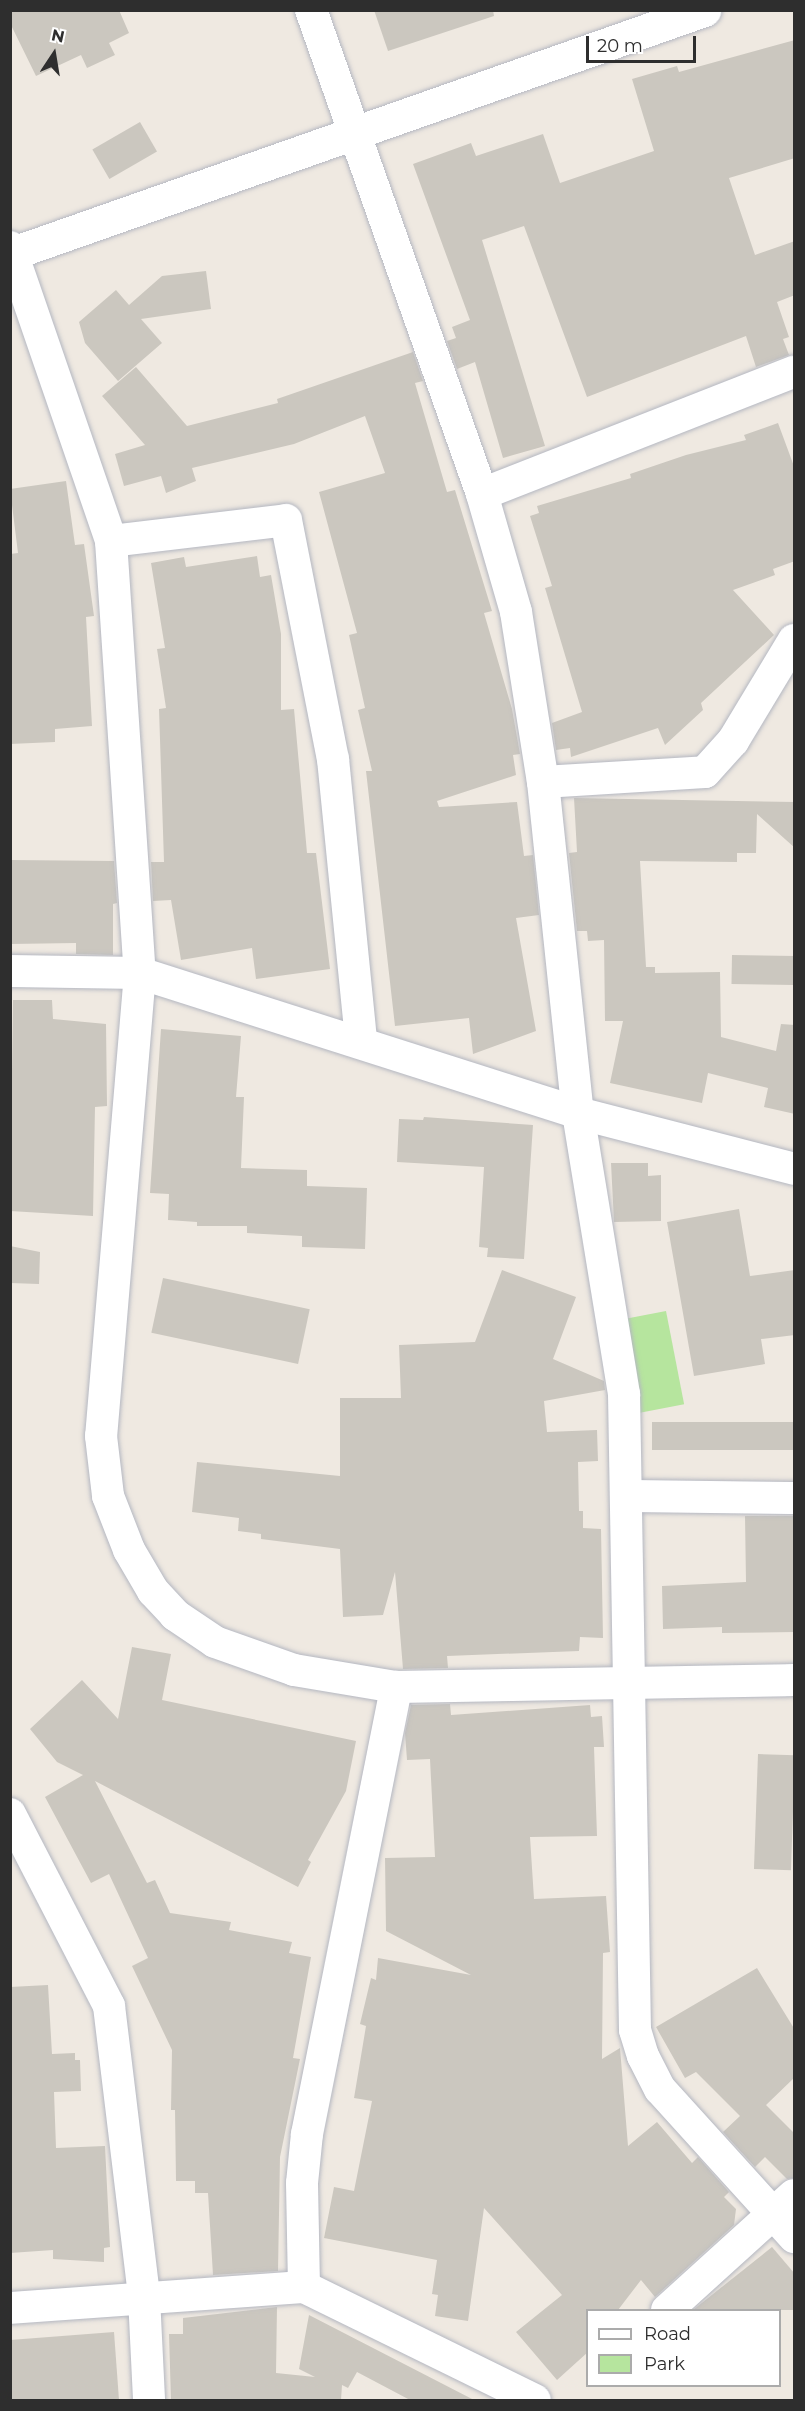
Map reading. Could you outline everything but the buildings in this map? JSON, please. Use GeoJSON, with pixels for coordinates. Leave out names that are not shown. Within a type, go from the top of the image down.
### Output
{"type":"FeatureCollection","features":[{"type":"Feature","properties":{"kind":"street"},"geometry":{"type":"LineString","coordinates":[[311,10],[356,131],[482,494],[516,612],[543,782],[578,1113],[624,1394],[631,1684],[635,2030],[643,2056],[660,2089],[784,2204],[795,2237]]}},
{"type":"Feature","properties":{"kind":"street"},"geometry":{"type":"LineString","coordinates":[[704,10],[11,251],[111,541],[140,973],[101,1436],[108,1496],[129,1550],[153,1591],[176,1614],[215,1642],[294,1670],[396,1687],[795,1680]]}},
{"type":"Feature","properties":{"kind":"street"},"geometry":{"type":"LineString","coordinates":[[482,494],[792,382]]}},
{"type":"Feature","properties":{"kind":"street"},"geometry":{"type":"LineString","coordinates":[[111,541],[286,520],[333,759],[361,1042]]}},
{"type":"Feature","properties":{"kind":"street"},"geometry":{"type":"LineString","coordinates":[[543,782],[705,772],[733,741],[795,640]]}},
{"type":"Feature","properties":{"kind":"street"},"geometry":{"type":"LineString","coordinates":[[10,971],[140,973],[578,1113],[795,1169]]}},
{"type":"Feature","properties":{"kind":"street"},"geometry":{"type":"LineString","coordinates":[[627,1496],[795,1498]]}},
{"type":"Feature","properties":{"kind":"street"},"geometry":{"type":"LineString","coordinates":[[304,2287],[302,2183],[307,2133],[396,1687]]}},
{"type":"Feature","properties":{"kind":"street"},"geometry":{"type":"LineString","coordinates":[[10,1814],[108,2006],[144,2297],[149,2400]]}},
{"type":"Feature","properties":{"kind":"street"},"geometry":{"type":"LineString","coordinates":[[668,2309],[784,2204]]}},
{"type":"Feature","properties":{"kind":"street"},"geometry":{"type":"LineString","coordinates":[[10,2308],[304,2287],[535,2400]]}},
{"type":"Feature","properties":{"kind":"green space"},"geometry":{"type":"Polygon","coordinates":[[[666,1311],[684,1404],[640,1413],[622,1320],[666,1311]]]}}]}
